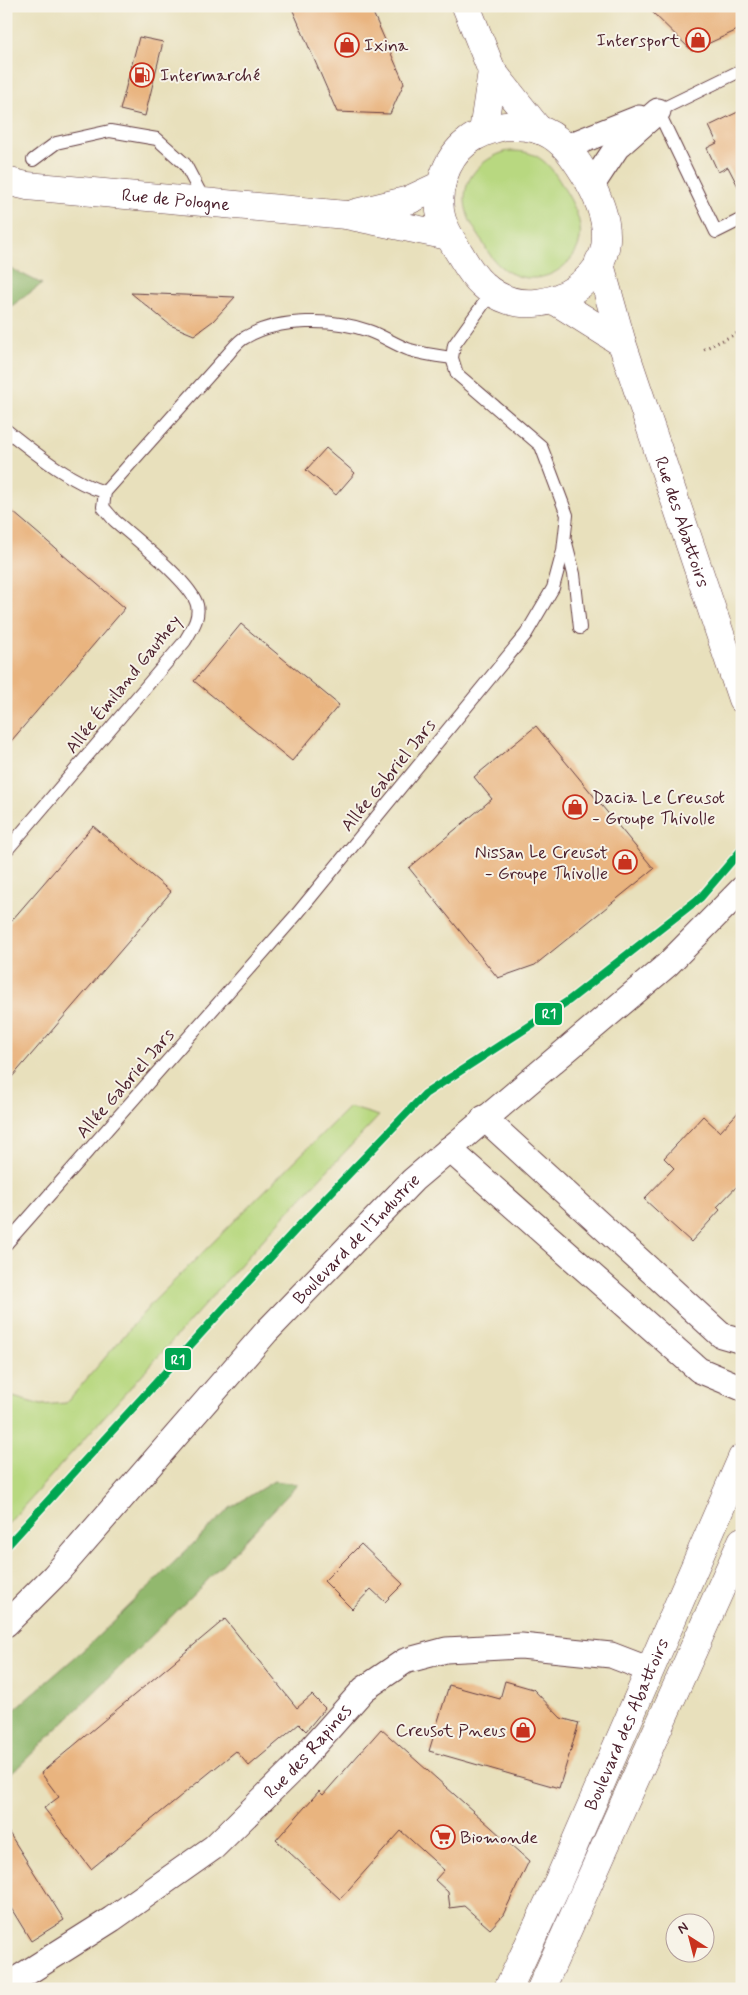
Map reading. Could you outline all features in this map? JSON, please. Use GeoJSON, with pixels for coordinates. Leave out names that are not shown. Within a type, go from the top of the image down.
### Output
{"type":"FeatureCollection","features":[{"type":"Feature","properties":{"kind":"street"},"geometry":{"type":"LineString","coordinates":[[466,6],[492,71],[539,130]]}},
{"type":"Feature","properties":{"kind":"street"},"geometry":{"type":"LineString","coordinates":[[483,132],[492,71]]}},
{"type":"Feature","properties":{"kind":"street"},"geometry":{"type":"LineString","coordinates":[[566,147],[658,111]]}},
{"type":"Feature","properties":{"kind":"street"},"geometry":{"type":"LineString","coordinates":[[592,185],[617,147],[658,111]]}},
{"type":"Feature","properties":{"kind":"street"},"geometry":{"type":"LineString","coordinates":[[505,126],[526,126],[539,130],[546,132],[566,147],[592,185],[604,210],[606,232],[603,252],[594,272],[579,287],[554,300],[541,304],[520,303],[492,292],[482,285],[470,270],[449,236],[442,219],[439,198],[441,185],[452,158],[466,142],[483,132],[505,126]]}},
{"type":"Feature","properties":{"kind":"street","name":"Rue de Pologne"},"geometry":{"type":"LineString","coordinates":[[6,181],[27,186],[346,215],[449,236]]}},
{"type":"Feature","properties":{"kind":"street","name":"Rue de Pologne"},"geometry":{"type":"LineString","coordinates":[[346,215],[409,200],[441,185]]}},
{"type":"Feature","properties":{"kind":"street","name":"Rue des Abattoirs"},"geometry":{"type":"LineString","coordinates":[[599,261],[622,344],[742,699]]}},
{"type":"Feature","properties":{"kind":"street"},"geometry":{"type":"LineString","coordinates":[[554,300],[622,344]]}},
{"type":"Feature","properties":{"kind":"street","name":"Boulevard de l'Industrie"},"geometry":{"type":"LineString","coordinates":[[6,1624],[54,1576],[267,1331],[414,1180],[484,1118],[667,965],[742,889]]}},
{"type":"Feature","properties":{"kind":"street"},"geometry":{"type":"LineString","coordinates":[[484,1118],[720,1335],[742,1341]]}},
{"type":"Feature","properties":{"kind":"street"},"geometry":{"type":"LineString","coordinates":[[449,1149],[699,1370],[742,1388]]}},
{"type":"Feature","properties":{"kind":"street","name":"Boulevard des Abattoirs"},"geometry":{"type":"LineString","coordinates":[[529,1985],[558,1882],[742,1458]]}},
{"type":"Feature","properties":{"kind":"street","name":"Boulevard des Abattoirs"},"geometry":{"type":"LineString","coordinates":[[529,1985],[742,1541]]}},
{"type":"Feature","properties":{"kind":"street","name":"Rue des Rapines"},"geometry":{"type":"LineString","coordinates":[[6,1986],[112,1919],[214,1847],[293,1769],[364,1689],[404,1661],[446,1650],[521,1646],[611,1655],[650,1670]]}},
{"type":"Feature","properties":{"kind":"lane"},"geometry":{"type":"LineString","coordinates":[[742,70],[658,111],[716,232],[742,219]]}},
{"type":"Feature","properties":{"kind":"lane"},"geometry":{"type":"LineString","coordinates":[[33,160],[56,143],[110,131],[157,139],[185,164],[205,202]]}},
{"type":"Feature","properties":{"kind":"lane"},"geometry":{"type":"LineString","coordinates":[[6,430],[71,477],[88,487],[105,492],[234,348],[244,338],[260,329],[280,324],[345,324],[370,331],[410,350],[452,358],[454,346],[492,292]]}},
{"type":"Feature","properties":{"kind":"lane","name":"Allée Gabriel Jars"},"geometry":{"type":"LineString","coordinates":[[6,1244],[297,914],[526,634],[553,588],[567,515],[541,446],[457,374],[452,358]]}},
{"type":"Feature","properties":{"kind":"lane","name":"Allée Émiland Gauthey"},"geometry":{"type":"LineString","coordinates":[[6,851],[185,641],[197,620],[197,606],[190,590],[114,520],[103,507],[105,492]]}},
{"type":"Feature","properties":{"kind":"lane"},"geometry":{"type":"LineString","coordinates":[[564,538],[574,574],[580,628]]}},
{"type":"Feature","properties":{"kind":"path"},"geometry":{"type":"LineString","coordinates":[[704,349],[742,331]]}},
{"type":"Feature","properties":{"kind":"green space"},"geometry":{"type":"Polygon","coordinates":[[[508,151],[531,154],[547,164],[577,213],[580,233],[576,252],[562,268],[554,273],[536,278],[527,278],[518,276],[501,267],[490,254],[468,216],[465,201],[469,181],[480,165],[498,154],[508,151]]]}},
{"type":"Feature","properties":{"kind":"green space"},"geometry":{"type":"Polygon","coordinates":[[[6,266],[42,284],[6,310],[6,266]]]}},
{"type":"Feature","properties":{"kind":"green space"},"geometry":{"type":"Polygon","coordinates":[[[349,1107],[379,1116],[286,1214],[6,1526],[6,1395],[41,1405],[66,1403],[153,1302],[349,1107]]]}},
{"type":"Feature","properties":{"kind":"green space"},"geometry":{"type":"Polygon","coordinates":[[[274,1481],[298,1484],[199,1589],[6,1779],[6,1717],[88,1646],[230,1508],[274,1481]]]}},
{"type":"Feature","properties":{"kind":"building","name":"Ixina"},"geometry":{"type":"Polygon","coordinates":[[[291,6],[370,6],[404,83],[390,114],[337,112],[291,6]]]}},
{"type":"Feature","properties":{"kind":"building","name":"Intersport"},"geometry":{"type":"Polygon","coordinates":[[[646,6],[742,6],[742,28],[692,51],[646,6]]]}},
{"type":"Feature","properties":{"kind":"building","name":"Intermarché"},"geometry":{"type":"Polygon","coordinates":[[[139,37],[163,42],[145,116],[120,110],[139,37]]]}},
{"type":"Feature","properties":{"kind":"building"},"geometry":{"type":"Polygon","coordinates":[[[742,110],[742,194],[728,167],[718,172],[707,148],[717,143],[709,126],[742,110]]]}},
{"type":"Feature","properties":{"kind":"building"},"geometry":{"type":"Polygon","coordinates":[[[131,293],[235,297],[213,321],[194,335],[170,325],[131,293]]]}},
{"type":"Feature","properties":{"kind":"building"},"geometry":{"type":"Polygon","coordinates":[[[326,448],[355,473],[336,495],[306,470],[326,448]]]}},
{"type":"Feature","properties":{"kind":"building"},"geometry":{"type":"Polygon","coordinates":[[[6,506],[125,608],[6,747],[6,506]]]}},
{"type":"Feature","properties":{"kind":"building"},"geometry":{"type":"Polygon","coordinates":[[[241,624],[339,705],[292,761],[194,681],[241,624]]]}},
{"type":"Feature","properties":{"kind":"building"},"geometry":{"type":"Polygon","coordinates":[[[536,726],[654,869],[535,965],[498,978],[409,868],[492,799],[474,777],[536,726]]]}},
{"type":"Feature","properties":{"kind":"building"},"geometry":{"type":"Polygon","coordinates":[[[93,826],[171,892],[6,1084],[6,927],[93,826]]]}},
{"type":"Feature","properties":{"kind":"building"},"geometry":{"type":"Polygon","coordinates":[[[742,1108],[742,1181],[717,1207],[720,1210],[691,1242],[644,1199],[674,1168],[664,1158],[703,1116],[720,1132],[742,1108]]]}},
{"type":"Feature","properties":{"kind":"building"},"geometry":{"type":"Polygon","coordinates":[[[361,1544],[403,1584],[385,1602],[371,1589],[352,1609],[324,1581],[361,1544]]]}},
{"type":"Feature","properties":{"kind":"building"},"geometry":{"type":"Polygon","coordinates":[[[225,1619],[297,1708],[312,1695],[325,1708],[306,1731],[299,1724],[249,1766],[236,1751],[91,1869],[44,1808],[59,1797],[41,1773],[225,1619]]]}},
{"type":"Feature","properties":{"kind":"building"},"geometry":{"type":"Polygon","coordinates":[[[505,1681],[533,1689],[561,1718],[579,1723],[559,1788],[429,1751],[449,1685],[500,1699],[505,1681]]]}},
{"type":"Feature","properties":{"kind":"building"},"geometry":{"type":"Polygon","coordinates":[[[381,1729],[529,1861],[503,1915],[490,1929],[464,1906],[450,1908],[448,1892],[435,1880],[444,1870],[401,1831],[340,1899],[276,1840],[319,1791],[323,1795],[381,1729]]]}},
{"type":"Feature","properties":{"kind":"building"},"geometry":{"type":"Polygon","coordinates":[[[6,1828],[64,1920],[31,1941],[6,1900],[6,1828]]]}},
{"type":"Feature","properties":{"kind":"transit line","name":"R1"},"geometry":{"type":"LineString","coordinates":[[6,1547],[299,1226],[425,1094],[568,1001],[701,897],[742,849]]}},
{"type":"Feature","properties":{"kind":"place","name":"Intersport"},"geometry":{"type":"Point","coordinates":[698,40]}},
{"type":"Feature","properties":{"kind":"place","name":"Ixina"},"geometry":{"type":"Point","coordinates":[347,45]}},
{"type":"Feature","properties":{"kind":"place","name":"Intermarché"},"geometry":{"type":"Point","coordinates":[142,75]}},
{"type":"Feature","properties":{"kind":"place","name":"Dacia Le Creusot - Groupe Thivolle"},"geometry":{"type":"Point","coordinates":[575,807]}},
{"type":"Feature","properties":{"kind":"place","name":"Nissan Le Creusot - Groupe Thivolle"},"geometry":{"type":"Point","coordinates":[625,862]}},
{"type":"Feature","properties":{"kind":"place","name":"Creusot Pneus"},"geometry":{"type":"Point","coordinates":[523,1730]}},
{"type":"Feature","properties":{"kind":"place","name":"Biomonde"},"geometry":{"type":"Point","coordinates":[443,1837]}}]}
